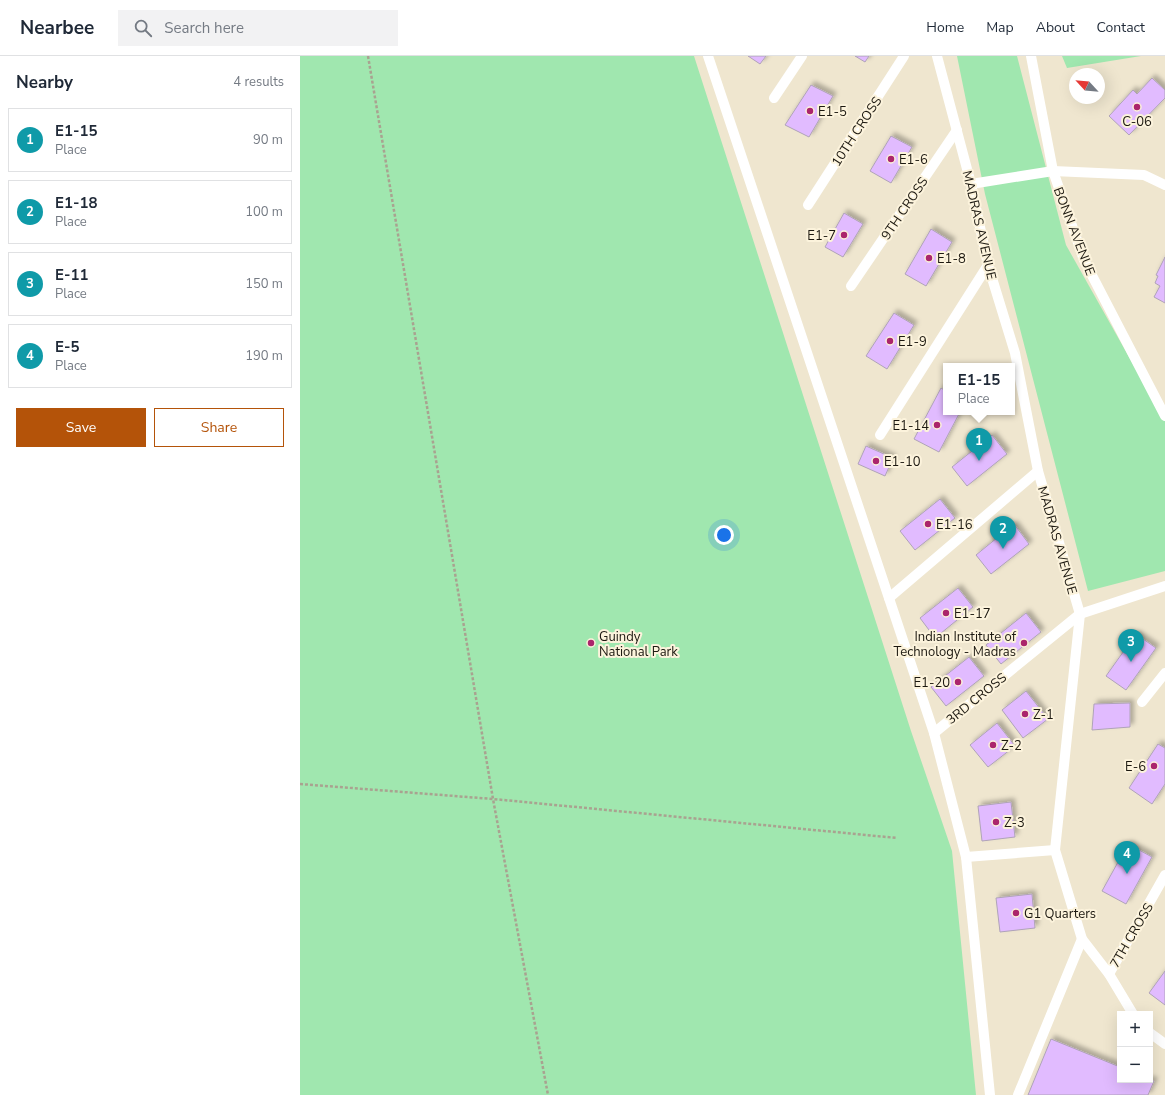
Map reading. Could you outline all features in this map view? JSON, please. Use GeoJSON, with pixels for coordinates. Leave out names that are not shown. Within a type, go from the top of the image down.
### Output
{"type":"FeatureCollection","features":[{"type":"Feature","properties":{"kind":"lane"},"geometry":{"type":"LineString","coordinates":[[708,56],[934,733],[966,857],[990,1095]]}},
{"type":"Feature","properties":{"kind":"lane"},"geometry":{"type":"LineString","coordinates":[[774,98],[802,56]]}},
{"type":"Feature","properties":{"kind":"lane","name":"10TH CROSS"},"geometry":{"type":"LineString","coordinates":[[808,205],[904,56]]}},
{"type":"Feature","properties":{"kind":"lane","name":"MADRAS AVENUE"},"geometry":{"type":"LineString","coordinates":[[937,56],[971,184],[988,265],[1015,353],[1038,471],[1080,614],[1055,850],[1082,939],[1108,974],[1131,1011]]}},
{"type":"Feature","properties":{"kind":"lane","name":"BONN AVENUE"},"geometry":{"type":"LineString","coordinates":[[1031,56],[1052,171],[1084,260],[1165,416]]}},
{"type":"Feature","properties":{"kind":"lane","name":"9TH CROSS"},"geometry":{"type":"LineString","coordinates":[[851,286],[957,130]]}},
{"type":"Feature","properties":{"kind":"lane"},"geometry":{"type":"LineString","coordinates":[[971,184],[1052,171],[1144,175],[1165,185]]}},
{"type":"Feature","properties":{"kind":"lane"},"geometry":{"type":"LineString","coordinates":[[880,435],[988,265]]}},
{"type":"Feature","properties":{"kind":"lane"},"geometry":{"type":"LineString","coordinates":[[889,598],[1038,471]]}},
{"type":"Feature","properties":{"kind":"lane","name":"3RD CROSS"},"geometry":{"type":"LineString","coordinates":[[934,733],[1080,614],[1165,586]]}},
{"type":"Feature","properties":{"kind":"lane"},"geometry":{"type":"LineString","coordinates":[[1142,702],[1165,673]]}},
{"type":"Feature","properties":{"kind":"lane"},"geometry":{"type":"LineString","coordinates":[[966,857],[1055,850]]}},
{"type":"Feature","properties":{"kind":"lane","name":"7TH CROSS"},"geometry":{"type":"LineString","coordinates":[[1108,974],[1165,875]]}},
{"type":"Feature","properties":{"kind":"lane"},"geometry":{"type":"LineString","coordinates":[[1018,1095],[1082,939]]}},
{"type":"Feature","properties":{"kind":"lane"},"geometry":{"type":"LineString","coordinates":[[1153,1035],[1165,1044]]}},
{"type":"Feature","properties":{"kind":"path"},"geometry":{"type":"LineString","coordinates":[[368,56],[494,800],[548,1095]]}},
{"type":"Feature","properties":{"kind":"path"},"geometry":{"type":"LineString","coordinates":[[300,784],[494,800],[897,838]]}},
{"type":"Feature","properties":{"kind":"green space","name":"Guindy National Park"},"geometry":{"type":"Polygon","coordinates":[[[300,56],[694,56],[911,731],[952,851],[976,1095],[300,1095],[300,56]]]}},
{"type":"Feature","properties":{"kind":"green space"},"geometry":{"type":"Polygon","coordinates":[[[957,56],[1017,56],[1066,245],[1165,421],[1165,571],[1088,591],[985,194],[957,56]]]}},
{"type":"Feature","properties":{"kind":"green space"},"geometry":{"type":"Polygon","coordinates":[[[1062,56],[1141,56],[1067,68],[1062,56]]]}},
{"type":"Feature","properties":{"kind":"building"},"geometry":{"type":"Polygon","coordinates":[[[748,56],[766,56],[760,64],[748,56]]]}},
{"type":"Feature","properties":{"kind":"building"},"geometry":{"type":"Polygon","coordinates":[[[855,56],[869,56],[865,62],[855,56]]]}},
{"type":"Feature","properties":{"kind":"building","name":"C-06"},"geometry":{"type":"Polygon","coordinates":[[[1152,78],[1165,90],[1165,98],[1129,135],[1109,116],[1133,90],[1137,94],[1152,78]]]}},
{"type":"Feature","properties":{"kind":"building","name":"E1-5"},"geometry":{"type":"Polygon","coordinates":[[[811,85],[833,96],[809,137],[785,125],[811,85]]]}},
{"type":"Feature","properties":{"kind":"building","name":"E1-6"},"geometry":{"type":"Polygon","coordinates":[[[891,136],[912,147],[891,183],[870,171],[891,136]]]}},
{"type":"Feature","properties":{"kind":"building","name":"E1-7"},"geometry":{"type":"Polygon","coordinates":[[[844,213],[863,224],[843,257],[825,247],[844,213]]]}},
{"type":"Feature","properties":{"kind":"building","name":"E1-8"},"geometry":{"type":"Polygon","coordinates":[[[931,229],[952,242],[926,286],[905,274],[931,229]]]}},
{"type":"Feature","properties":{"kind":"building"},"geometry":{"type":"Polygon","coordinates":[[[1165,257],[1165,303],[1154,297],[1160,286],[1155,283],[1158,276],[1156,275],[1165,257]]]}},
{"type":"Feature","properties":{"kind":"building","name":"E1-9"},"geometry":{"type":"Polygon","coordinates":[[[894,313],[914,325],[887,369],[866,356],[894,313]]]}},
{"type":"Feature","properties":{"kind":"building","name":"E1-14"},"geometry":{"type":"Polygon","coordinates":[[[941,388],[943,389],[943,415],[958,415],[939,452],[914,439],[941,388]]]}},
{"type":"Feature","properties":{"kind":"building"},"geometry":{"type":"Polygon","coordinates":[[[992,435],[1007,454],[967,486],[952,467],[992,435]]]}},
{"type":"Feature","properties":{"kind":"building","name":"E1-10"},"geometry":{"type":"Polygon","coordinates":[[[866,446],[893,458],[885,476],[858,464],[866,446]]]}},
{"type":"Feature","properties":{"kind":"building","name":"E1-16"},"geometry":{"type":"Polygon","coordinates":[[[940,499],[955,518],[915,550],[900,531],[940,499]]]}},
{"type":"Feature","properties":{"kind":"building"},"geometry":{"type":"Polygon","coordinates":[[[1014,524],[1029,544],[991,574],[976,555],[1014,524]]]}},
{"type":"Feature","properties":{"kind":"building","name":"E1-17"},"geometry":{"type":"Polygon","coordinates":[[[958,588],[973,607],[935,638],[920,618],[958,588]]]}},
{"type":"Feature","properties":{"kind":"building"},"geometry":{"type":"Polygon","coordinates":[[[1026,613],[1041,632],[1001,664],[986,645],[1026,613]]]}},
{"type":"Feature","properties":{"kind":"building"},"geometry":{"type":"Polygon","coordinates":[[[1136,634],[1156,648],[1126,690],[1106,676],[1136,634]]]}},
{"type":"Feature","properties":{"kind":"building","name":"E1-20"},"geometry":{"type":"Polygon","coordinates":[[[969,657],[984,676],[946,706],[931,687],[969,657]]]}},
{"type":"Feature","properties":{"kind":"building","name":"Z-1"},"geometry":{"type":"Polygon","coordinates":[[[1026,691],[1048,719],[1023,738],[1002,710],[1026,691]]]}},
{"type":"Feature","properties":{"kind":"building"},"geometry":{"type":"Polygon","coordinates":[[[1130,703],[1130,727],[1092,730],[1094,704],[1130,703]]]}},
{"type":"Feature","properties":{"kind":"building","name":"Z-2"},"geometry":{"type":"Polygon","coordinates":[[[997,723],[1015,746],[988,767],[970,745],[997,723]]]}},
{"type":"Feature","properties":{"kind":"building","name":"E-6"},"geometry":{"type":"Polygon","coordinates":[[[1158,744],[1165,748],[1165,784],[1152,804],[1129,788],[1158,744]]]}},
{"type":"Feature","properties":{"kind":"building","name":"Z-3"},"geometry":{"type":"Polygon","coordinates":[[[1011,802],[1015,837],[982,841],[978,806],[1011,802]]]}},
{"type":"Feature","properties":{"kind":"building"},"geometry":{"type":"Polygon","coordinates":[[[1128,844],[1152,857],[1126,904],[1102,891],[1128,844]]]}},
{"type":"Feature","properties":{"kind":"building","name":"G1 Quarters"},"geometry":{"type":"Polygon","coordinates":[[[1032,894],[1035,928],[1000,932],[996,898],[1032,894]]]}},
{"type":"Feature","properties":{"kind":"building"},"geometry":{"type":"Polygon","coordinates":[[[1165,971],[1165,1005],[1149,993],[1165,971]]]}},
{"type":"Feature","properties":{"kind":"building"},"geometry":{"type":"Polygon","coordinates":[[[1051,1039],[1117,1066],[1117,1083],[1153,1083],[1154,1081],[1148,1095],[1028,1095],[1051,1039]]]}},
{"type":"Feature","properties":{"kind":"place","name":"C-06"},"geometry":{"type":"Point","coordinates":[1137,107]}},
{"type":"Feature","properties":{"kind":"place","name":"E1-5"},"geometry":{"type":"Point","coordinates":[810,111]}},
{"type":"Feature","properties":{"kind":"place","name":"E1-6"},"geometry":{"type":"Point","coordinates":[891,159]}},
{"type":"Feature","properties":{"kind":"place","name":"E1-7"},"geometry":{"type":"Point","coordinates":[844,235]}},
{"type":"Feature","properties":{"kind":"place","name":"E1-8"},"geometry":{"type":"Point","coordinates":[929,258]}},
{"type":"Feature","properties":{"kind":"place","name":"E1-9"},"geometry":{"type":"Point","coordinates":[890,341]}},
{"type":"Feature","properties":{"kind":"place","name":"E1-14"},"geometry":{"type":"Point","coordinates":[937,425]}},
{"type":"Feature","properties":{"kind":"place","name":"E1-10"},"geometry":{"type":"Point","coordinates":[876,461]}},
{"type":"Feature","properties":{"kind":"place","name":"E1-15"},"geometry":{"type":"Point","coordinates":[979,461]}},
{"type":"Feature","properties":{"kind":"place","name":"E1-16"},"geometry":{"type":"Point","coordinates":[928,524]}},
{"type":"Feature","properties":{"kind":"place","name":"E1-18"},"geometry":{"type":"Point","coordinates":[1003,549]}},
{"type":"Feature","properties":{"kind":"place","name":"E1-17"},"geometry":{"type":"Point","coordinates":[946,613]}},
{"type":"Feature","properties":{"kind":"place","name":"Guindy National Park"},"geometry":{"type":"Point","coordinates":[591,643]}},
{"type":"Feature","properties":{"kind":"place","name":"Indian Institute of Technology - Madras"},"geometry":{"type":"Point","coordinates":[1024,643]}},
{"type":"Feature","properties":{"kind":"place","name":"E-11"},"geometry":{"type":"Point","coordinates":[1131,662]}},
{"type":"Feature","properties":{"kind":"place","name":"E1-20"},"geometry":{"type":"Point","coordinates":[958,682]}},
{"type":"Feature","properties":{"kind":"place","name":"Z-1"},"geometry":{"type":"Point","coordinates":[1025,714]}},
{"type":"Feature","properties":{"kind":"place","name":"Z-2"},"geometry":{"type":"Point","coordinates":[993,745]}},
{"type":"Feature","properties":{"kind":"place","name":"E-6"},"geometry":{"type":"Point","coordinates":[1154,766]}},
{"type":"Feature","properties":{"kind":"place","name":"Z-3"},"geometry":{"type":"Point","coordinates":[996,822]}},
{"type":"Feature","properties":{"kind":"place","name":"E-5"},"geometry":{"type":"Point","coordinates":[1127,874]}},
{"type":"Feature","properties":{"kind":"place","name":"G1 Quarters"},"geometry":{"type":"Point","coordinates":[1016,913]}}]}
